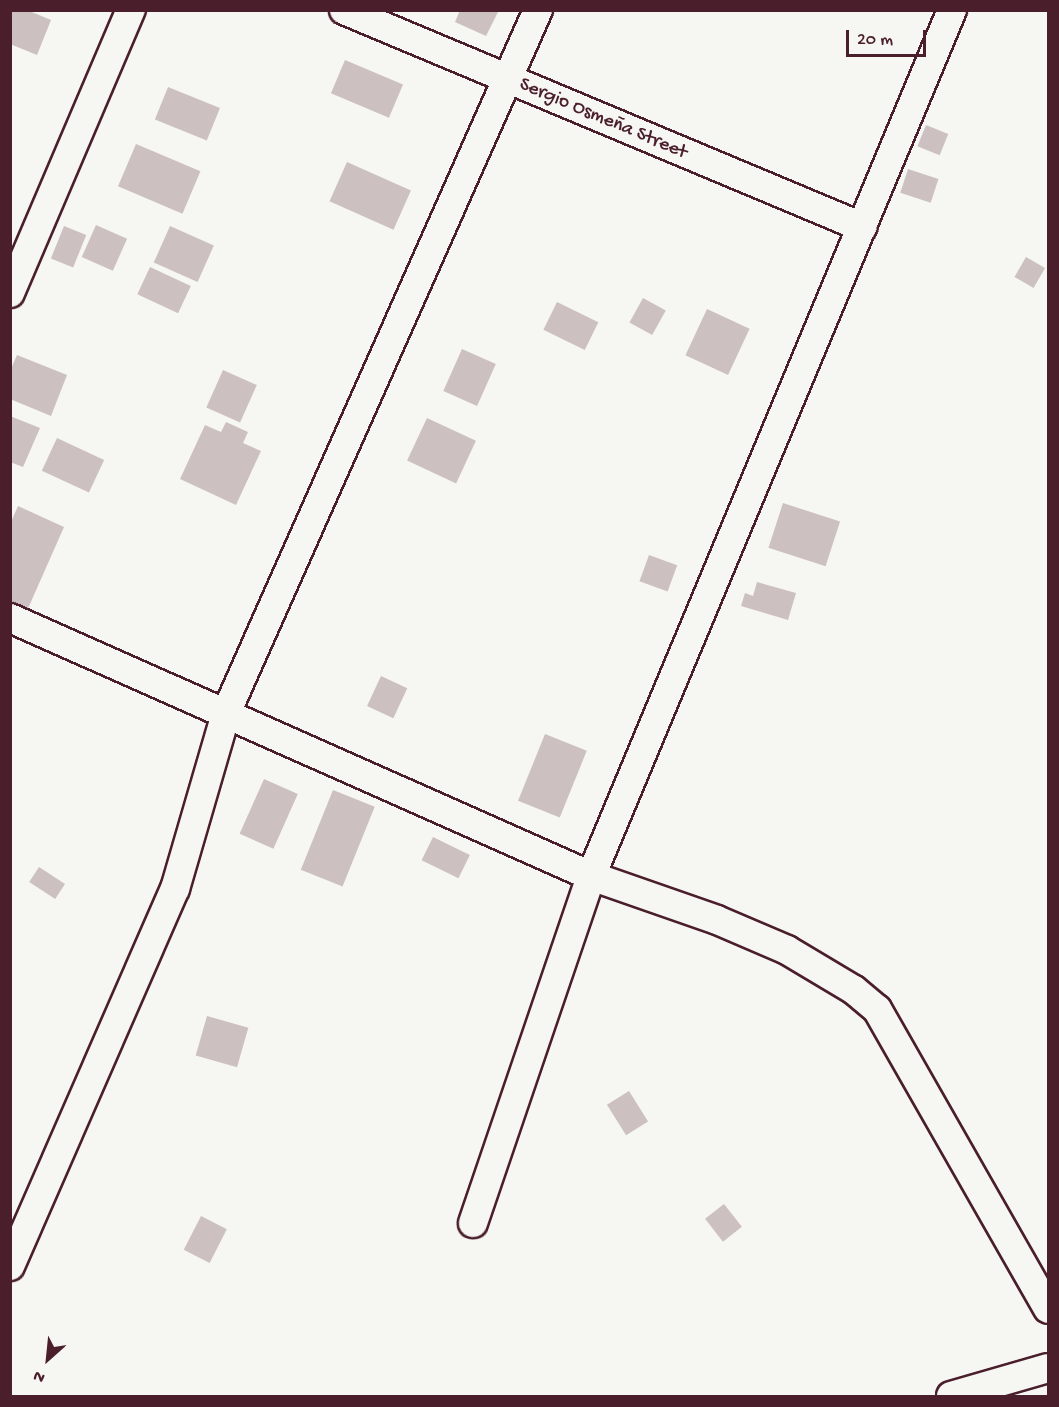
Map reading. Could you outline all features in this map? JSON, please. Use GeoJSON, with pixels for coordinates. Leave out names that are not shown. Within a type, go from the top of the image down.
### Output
{"type":"FeatureCollection","features":[{"type":"Feature","properties":{"kind":"street"},"geometry":{"type":"LineString","coordinates":[[10,293],[131,10]]}},
{"type":"Feature","properties":{"kind":"street","name":"Sergio Osmeña Street"},"geometry":{"type":"LineString","coordinates":[[344,10],[862,227]]}},
{"type":"Feature","properties":{"kind":"street"},"geometry":{"type":"LineString","coordinates":[[10,1266],[175,889],[226,714],[538,10]]}},
{"type":"Feature","properties":{"kind":"street"},"geometry":{"type":"LineString","coordinates":[[472,1223],[591,876],[952,10]]}},
{"type":"Feature","properties":{"kind":"street"},"geometry":{"type":"LineString","coordinates":[[10,618],[591,876],[717,920],[787,950],[854,990],[877,1009],[1048,1309]]}},
{"type":"Feature","properties":{"kind":"street"},"geometry":{"type":"LineString","coordinates":[[951,1396],[1048,1368]]}},
{"type":"Feature","properties":{"kind":"building"},"geometry":{"type":"Polygon","coordinates":[[[10,10],[27,10],[51,20],[37,55],[10,44],[10,10]]]}},
{"type":"Feature","properties":{"kind":"building"},"geometry":{"type":"Polygon","coordinates":[[[460,10],[499,10],[486,36],[455,22],[460,10]]]}},
{"type":"Feature","properties":{"kind":"building"},"geometry":{"type":"Polygon","coordinates":[[[345,60],[403,85],[389,118],[331,93],[345,60]]]}},
{"type":"Feature","properties":{"kind":"building"},"geometry":{"type":"Polygon","coordinates":[[[168,87],[220,108],[207,140],[155,119],[168,87]]]}},
{"type":"Feature","properties":{"kind":"building"},"geometry":{"type":"Polygon","coordinates":[[[926,125],[948,134],[940,155],[917,146],[926,125]]]}},
{"type":"Feature","properties":{"kind":"building"},"geometry":{"type":"Polygon","coordinates":[[[136,144],[200,171],[182,214],[118,186],[136,144]]]}},
{"type":"Feature","properties":{"kind":"building"},"geometry":{"type":"Polygon","coordinates":[[[347,162],[411,190],[393,230],[330,201],[347,162]]]}},
{"type":"Feature","properties":{"kind":"building"},"geometry":{"type":"Polygon","coordinates":[[[908,169],[938,179],[931,203],[900,193],[908,169]]]}},
{"type":"Feature","properties":{"kind":"building"},"geometry":{"type":"Polygon","coordinates":[[[96,225],[127,239],[113,271],[82,257],[96,225]]]}},
{"type":"Feature","properties":{"kind":"building"},"geometry":{"type":"Polygon","coordinates":[[[64,226],[86,235],[73,267],[51,258],[64,226]]]}},
{"type":"Feature","properties":{"kind":"building"},"geometry":{"type":"Polygon","coordinates":[[[170,226],[214,246],[198,282],[154,263],[170,226]]]}},
{"type":"Feature","properties":{"kind":"building"},"geometry":{"type":"Polygon","coordinates":[[[1026,257],[1045,268],[1034,288],[1014,277],[1026,257]]]}},
{"type":"Feature","properties":{"kind":"building"},"geometry":{"type":"Polygon","coordinates":[[[150,267],[191,286],[178,313],[137,294],[150,267]]]}},
{"type":"Feature","properties":{"kind":"building"},"geometry":{"type":"Polygon","coordinates":[[[643,298],[666,311],[652,335],[629,322],[643,298]]]}},
{"type":"Feature","properties":{"kind":"building"},"geometry":{"type":"Polygon","coordinates":[[[557,302],[598,322],[585,350],[543,330],[557,302]]]}},
{"type":"Feature","properties":{"kind":"building"},"geometry":{"type":"Polygon","coordinates":[[[707,309],[750,329],[728,375],[685,355],[707,309]]]}},
{"type":"Feature","properties":{"kind":"building"},"geometry":{"type":"Polygon","coordinates":[[[462,349],[496,364],[477,406],[443,391],[462,349]]]}},
{"type":"Feature","properties":{"kind":"building"},"geometry":{"type":"Polygon","coordinates":[[[17,355],[67,375],[51,416],[10,399],[10,371],[17,355]]]}},
{"type":"Feature","properties":{"kind":"building"},"geometry":{"type":"Polygon","coordinates":[[[223,370],[257,385],[240,423],[206,407],[223,370]]]}},
{"type":"Feature","properties":{"kind":"building"},"geometry":{"type":"Polygon","coordinates":[[[10,416],[40,428],[23,467],[10,462],[10,416]]]}},
{"type":"Feature","properties":{"kind":"building"},"geometry":{"type":"Polygon","coordinates":[[[427,418],[476,441],[456,483],[407,461],[427,418]]]}},
{"type":"Feature","properties":{"kind":"building"},"geometry":{"type":"Polygon","coordinates":[[[226,422],[248,432],[243,443],[261,451],[236,505],[180,479],[205,425],[221,432],[226,422]]]}},
{"type":"Feature","properties":{"kind":"building"},"geometry":{"type":"Polygon","coordinates":[[[57,438],[104,460],[89,493],[42,471],[57,438]]]}},
{"type":"Feature","properties":{"kind":"building"},"geometry":{"type":"Polygon","coordinates":[[[783,503],[840,522],[826,566],[768,548],[783,503]]]}},
{"type":"Feature","properties":{"kind":"building"},"geometry":{"type":"Polygon","coordinates":[[[18,506],[64,527],[26,613],[10,606],[10,524],[18,506]]]}},
{"type":"Feature","properties":{"kind":"building"},"geometry":{"type":"Polygon","coordinates":[[[649,555],[677,565],[668,592],[639,581],[649,555]]]}},
{"type":"Feature","properties":{"kind":"building"},"geometry":{"type":"Polygon","coordinates":[[[757,582],[796,593],[788,620],[741,606],[745,593],[753,596],[757,582]]]}},
{"type":"Feature","properties":{"kind":"building"},"geometry":{"type":"Polygon","coordinates":[[[381,676],[407,688],[393,718],[367,706],[381,676]]]}},
{"type":"Feature","properties":{"kind":"building"},"geometry":{"type":"Polygon","coordinates":[[[545,734],[587,751],[560,818],[518,801],[545,734]]]}},
{"type":"Feature","properties":{"kind":"building"},"geometry":{"type":"Polygon","coordinates":[[[264,779],[298,794],[273,849],[240,834],[264,779]]]}},
{"type":"Feature","properties":{"kind":"building"},"geometry":{"type":"Polygon","coordinates":[[[333,790],[375,807],[343,887],[301,870],[333,790]]]}},
{"type":"Feature","properties":{"kind":"building"},"geometry":{"type":"Polygon","coordinates":[[[433,837],[470,855],[458,878],[422,860],[433,837]]]}},
{"type":"Feature","properties":{"kind":"building"},"geometry":{"type":"Polygon","coordinates":[[[39,867],[65,884],[55,899],[29,882],[39,867]]]}},
{"type":"Feature","properties":{"kind":"building"},"geometry":{"type":"Polygon","coordinates":[[[207,1016],[248,1028],[237,1067],[196,1055],[207,1016]]]}},
{"type":"Feature","properties":{"kind":"building"},"geometry":{"type":"Polygon","coordinates":[[[629,1091],[648,1122],[626,1135],[607,1105],[629,1091]]]}},
{"type":"Feature","properties":{"kind":"building"},"geometry":{"type":"Polygon","coordinates":[[[724,1204],[742,1227],[723,1242],[705,1219],[724,1204]]]}},
{"type":"Feature","properties":{"kind":"building"},"geometry":{"type":"Polygon","coordinates":[[[201,1216],[227,1229],[210,1263],[184,1250],[201,1216]]]}}]}
